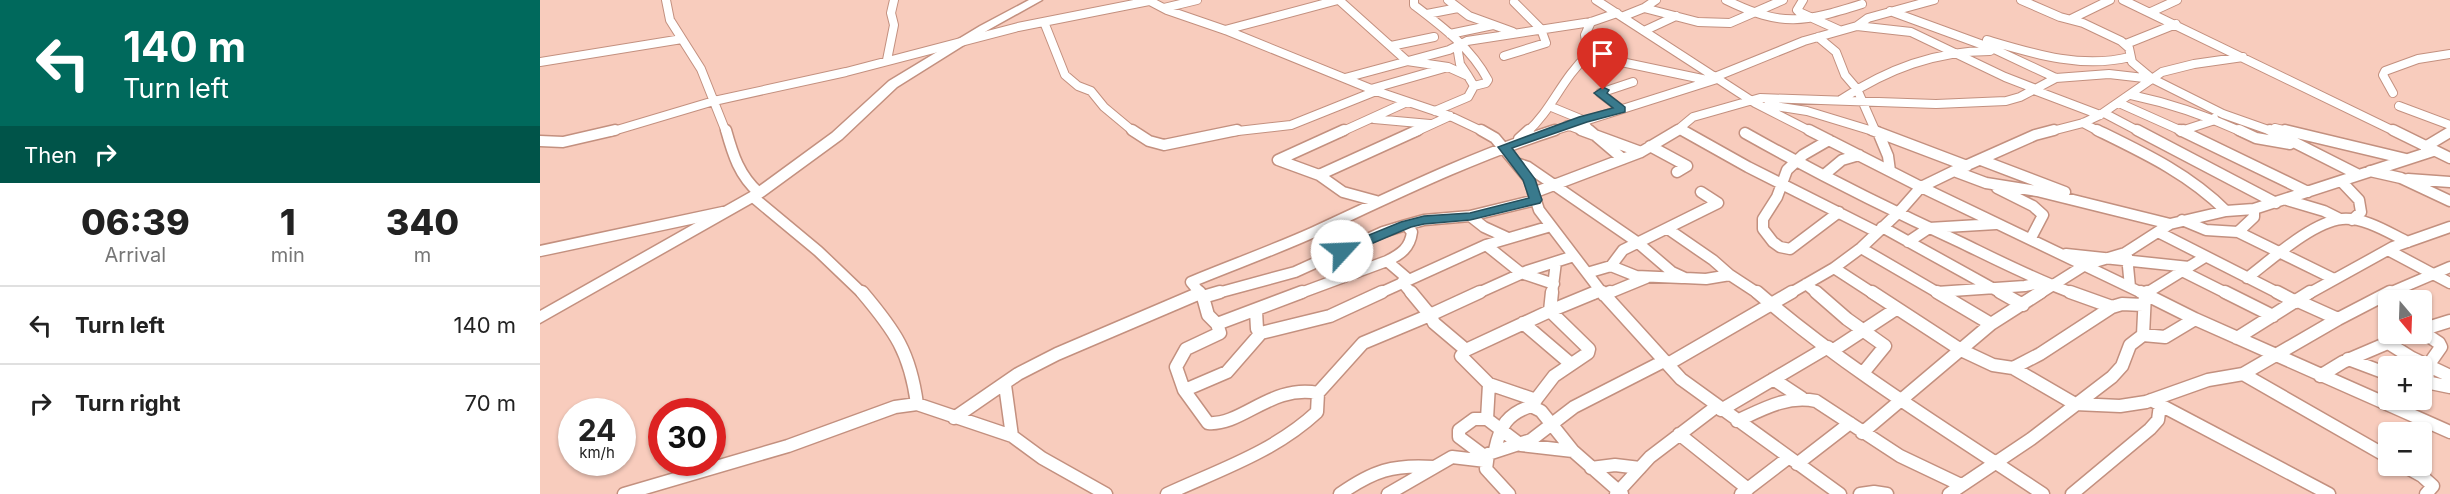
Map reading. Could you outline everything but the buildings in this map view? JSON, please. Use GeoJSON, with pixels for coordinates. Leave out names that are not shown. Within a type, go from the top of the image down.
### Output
{"type":"FeatureCollection","features":[{"type":"Feature","properties":{"kind":"street"},"geometry":{"type":"LineString","coordinates":[[666,0],[670,20],[701,69],[722,117],[735,163],[756,195],[850,281],[886,322],[909,360],[917,404]]}},
{"type":"Feature","properties":{"kind":"street"},"geometry":{"type":"LineString","coordinates":[[887,60],[894,25],[891,13],[894,0]]}},
{"type":"Feature","properties":{"kind":"street"},"geometry":{"type":"LineString","coordinates":[[540,318],[756,195],[837,136],[893,84],[963,40],[1037,0]]}},
{"type":"Feature","properties":{"kind":"street"},"geometry":{"type":"LineString","coordinates":[[540,141],[563,142],[596,136],[714,101],[846,72],[963,40],[1149,0],[1164,8],[1226,30],[1374,90],[1450,116],[1495,138],[1529,179],[1539,210],[1602,293],[1681,379],[1836,493]]}},
{"type":"Feature","properties":{"kind":"street"},"geometry":{"type":"LineString","coordinates":[[1164,8],[1197,0]]}},
{"type":"Feature","properties":{"kind":"street"},"geometry":{"type":"LineString","coordinates":[[1226,30],[1338,0],[1407,61],[1445,66],[1468,76]]}},
{"type":"Feature","properties":{"kind":"street"},"geometry":{"type":"LineString","coordinates":[[1448,0],[1469,16],[1514,33]]}},
{"type":"Feature","properties":{"kind":"street"},"geometry":{"type":"LineString","coordinates":[[1599,2],[1615,0]]}},
{"type":"Feature","properties":{"kind":"street"},"geometry":{"type":"LineString","coordinates":[[1726,0],[1755,13],[1784,22],[1812,19],[1862,4]]}},
{"type":"Feature","properties":{"kind":"street"},"geometry":{"type":"LineString","coordinates":[[1345,78],[1472,40],[1591,22],[1650,4],[1660,12],[1698,22],[1730,23],[1783,0]]}},
{"type":"Feature","properties":{"kind":"street"},"geometry":{"type":"LineString","coordinates":[[1803,0],[1797,10],[1839,30]]}},
{"type":"Feature","properties":{"kind":"street"},"geometry":{"type":"LineString","coordinates":[[1853,0],[1958,35],[2056,78]]}},
{"type":"Feature","properties":{"kind":"street"},"geometry":{"type":"LineString","coordinates":[[1857,26],[1868,18],[1934,0]]}},
{"type":"Feature","properties":{"kind":"street"},"geometry":{"type":"LineString","coordinates":[[2021,0],[2126,44],[2176,24]]}},
{"type":"Feature","properties":{"kind":"street"},"geometry":{"type":"LineString","coordinates":[[2071,20],[2110,0]]}},
{"type":"Feature","properties":{"kind":"street"},"geometry":{"type":"LineString","coordinates":[[2123,0],[2450,158]]}},
{"type":"Feature","properties":{"kind":"street"},"geometry":{"type":"LineString","coordinates":[[2151,12],[2177,0]]}},
{"type":"Feature","properties":{"kind":"street"},"geometry":{"type":"LineString","coordinates":[[1415,1],[1450,34],[1457,46],[1460,63],[1474,86]]}},
{"type":"Feature","properties":{"kind":"street"},"geometry":{"type":"LineString","coordinates":[[1513,1],[1524,1]]}},
{"type":"Feature","properties":{"kind":"street"},"geometry":{"type":"LineString","coordinates":[[1504,56],[1545,44],[1541,29],[1513,1]]}},
{"type":"Feature","properties":{"kind":"street"},"geometry":{"type":"LineString","coordinates":[[1599,2],[1646,30],[1714,79],[1752,101],[1921,187],[2130,287],[2144,300],[2237,338],[2450,432]]}},
{"type":"Feature","properties":{"kind":"street"},"geometry":{"type":"LineString","coordinates":[[1427,14],[1458,8]]}},
{"type":"Feature","properties":{"kind":"street"},"geometry":{"type":"LineString","coordinates":[[1469,16],[1466,20],[1472,40],[1470,52]]}},
{"type":"Feature","properties":{"kind":"street"},"geometry":{"type":"LineString","coordinates":[[1646,30],[1676,16]]}},
{"type":"Feature","properties":{"kind":"street"},"geometry":{"type":"LineString","coordinates":[[1044,22],[1065,75],[1078,86],[1091,91],[1104,107],[1130,129],[1149,141],[1164,145],[1248,128],[1291,125],[1374,90],[1445,66],[1457,46]]}},
{"type":"Feature","properties":{"kind":"street"},"geometry":{"type":"LineString","coordinates":[[1588,55],[1585,35],[1591,22]]}},
{"type":"Feature","properties":{"kind":"street"},"geometry":{"type":"LineString","coordinates":[[1450,34],[1497,25]]}},
{"type":"Feature","properties":{"kind":"street"},"geometry":{"type":"LineString","coordinates":[[1318,393],[1296,390],[1213,424],[1203,419],[1176,371],[1178,361],[1184,351],[1215,338],[1220,333],[1217,324],[1208,315],[1201,295],[1191,282],[1312,232],[1376,201],[1515,142],[1714,79],[1818,37],[1857,26],[1911,32],[2035,89],[2102,114],[2276,203]]}},
{"type":"Feature","properties":{"kind":"street"},"geometry":{"type":"LineString","coordinates":[[1958,35],[1971,36],[2019,50],[2084,62],[2109,63],[2131,59]]}},
{"type":"Feature","properties":{"kind":"street"},"geometry":{"type":"LineString","coordinates":[[1391,46],[1434,37]]}},
{"type":"Feature","properties":{"kind":"street"},"geometry":{"type":"LineString","coordinates":[[1818,37],[1836,52],[1845,75],[1857,89],[1859,100],[1888,156],[1890,171]]}},
{"type":"Feature","properties":{"kind":"street"},"geometry":{"type":"LineString","coordinates":[[540,62],[634,49],[682,39]]}},
{"type":"Feature","properties":{"kind":"street"},"geometry":{"type":"LineString","coordinates":[[2126,44],[2135,76],[2144,85]]}},
{"type":"Feature","properties":{"kind":"street"},"geometry":{"type":"LineString","coordinates":[[1435,111],[1468,97],[1474,86],[1486,83],[1488,80],[1482,66],[1470,52],[1457,46]]}},
{"type":"Feature","properties":{"kind":"street"},"geometry":{"type":"LineString","coordinates":[[1842,99],[1873,79],[1914,63],[1953,52],[1967,50],[2005,54]]}},
{"type":"Feature","properties":{"kind":"street"},"geometry":{"type":"LineString","coordinates":[[2392,93],[2384,75],[2385,71],[2418,59],[2450,54]]}},
{"type":"Feature","properties":{"kind":"street"},"geometry":{"type":"LineString","coordinates":[[1588,55],[1714,79]]}},
{"type":"Feature","properties":{"kind":"street"},"geometry":{"type":"LineString","coordinates":[[1515,142],[1537,123],[1573,69],[1588,55]]}},
{"type":"Feature","properties":{"kind":"street"},"geometry":{"type":"LineString","coordinates":[[1388,494],[1452,457],[1490,456],[1521,445],[1574,407],[1666,363],[1770,305],[1834,268],[1861,248],[1899,212],[1921,187],[2035,135],[2083,123],[2102,114],[2162,72],[2194,64],[2245,57]]}},
{"type":"Feature","properties":{"kind":"street"},"geometry":{"type":"LineString","coordinates":[[2131,59],[2153,79]]}},
{"type":"Feature","properties":{"kind":"street"},"geometry":{"type":"LineString","coordinates":[[2084,62],[2109,74]]}},
{"type":"Feature","properties":{"kind":"street"},"geometry":{"type":"LineString","coordinates":[[954,418],[1018,374],[1095,336],[1201,295],[1295,272],[1383,232],[1424,220],[1470,216],[1534,196],[1552,185],[1646,149],[1680,129],[1693,117],[1760,98],[1936,104],[2006,101],[2020,98],[2056,78],[2109,74],[2135,76],[2153,79],[2223,114],[2260,126],[2371,149],[2406,159]]}},
{"type":"Feature","properties":{"kind":"street"},"geometry":{"type":"LineString","coordinates":[[1622,109],[1600,93],[1633,82]]}},
{"type":"Feature","properties":{"kind":"street"},"geometry":{"type":"LineString","coordinates":[[2131,95],[2158,101],[2215,120],[2256,138],[2300,145]]}},
{"type":"Feature","properties":{"kind":"street"},"geometry":{"type":"LineString","coordinates":[[2197,100],[2215,120]]}},
{"type":"Feature","properties":{"kind":"street"},"geometry":{"type":"LineString","coordinates":[[1752,101],[1807,111],[1876,131],[1968,165]]}},
{"type":"Feature","properties":{"kind":"street"},"geometry":{"type":"LineString","coordinates":[[1376,201],[1343,192],[1319,175],[1278,160],[1407,102]]}},
{"type":"Feature","properties":{"kind":"street"},"geometry":{"type":"LineString","coordinates":[[2119,103],[2308,192]]}},
{"type":"Feature","properties":{"kind":"street"},"geometry":{"type":"LineString","coordinates":[[1549,106],[1583,120],[1591,134],[1623,159]]}},
{"type":"Feature","properties":{"kind":"street"},"geometry":{"type":"LineString","coordinates":[[2399,106],[2450,125]]}},
{"type":"Feature","properties":{"kind":"street"},"geometry":{"type":"LineString","coordinates":[[1319,175],[1450,116]]}},
{"type":"Feature","properties":{"kind":"street"},"geometry":{"type":"LineString","coordinates":[[1372,118],[1431,124]]}},
{"type":"Feature","properties":{"kind":"street"},"geometry":{"type":"LineString","coordinates":[[2181,131],[2215,120]]}},
{"type":"Feature","properties":{"kind":"street"},"geometry":{"type":"LineString","coordinates":[[1537,123],[1557,128]]}},
{"type":"Feature","properties":{"kind":"street"},"geometry":{"type":"LineString","coordinates":[[2083,123],[2144,154],[2206,191],[2226,211]]}},
{"type":"Feature","properties":{"kind":"street"},"geometry":{"type":"LineString","coordinates":[[1567,125],[1646,149],[1687,166],[1677,172]]}},
{"type":"Feature","properties":{"kind":"street"},"geometry":{"type":"LineString","coordinates":[[2260,126],[2357,174]]}},
{"type":"Feature","properties":{"kind":"street"},"geometry":{"type":"LineString","coordinates":[[1680,129],[1782,184],[1908,242],[2023,304]]}},
{"type":"Feature","properties":{"kind":"street"},"geometry":{"type":"LineString","coordinates":[[2127,257],[2170,224],[2226,211],[2254,209],[2287,200],[2406,159],[2429,148],[2450,132]]}},
{"type":"Feature","properties":{"kind":"street"},"geometry":{"type":"LineString","coordinates":[[1745,133],[1795,161],[1929,228],[2049,284],[2112,307]]}},
{"type":"Feature","properties":{"kind":"street"},"geometry":{"type":"LineString","coordinates":[[1829,140],[1795,161],[1787,170],[1776,199],[1762,220],[1765,233],[1778,246],[1790,249],[1839,212]]}},
{"type":"Feature","properties":{"kind":"street"},"geometry":{"type":"LineString","coordinates":[[1824,175],[1842,160],[1859,155]]}},
{"type":"Feature","properties":{"kind":"street"},"geometry":{"type":"LineString","coordinates":[[1981,160],[2034,179],[2086,203]]}},
{"type":"Feature","properties":{"kind":"street"},"geometry":{"type":"LineString","coordinates":[[1518,164],[1528,167],[1637,242],[1672,272],[1685,278]]}},
{"type":"Feature","properties":{"kind":"street"},"geometry":{"type":"LineString","coordinates":[[1954,171],[1986,183],[2043,215],[2031,238]]}},
{"type":"Feature","properties":{"kind":"street"},"geometry":{"type":"LineString","coordinates":[[2370,171],[2401,178],[2450,182]]}},
{"type":"Feature","properties":{"kind":"street"},"geometry":{"type":"LineString","coordinates":[[2401,178],[2450,201]]}},
{"type":"Feature","properties":{"kind":"street"},"geometry":{"type":"LineString","coordinates":[[2341,181],[2359,200],[2361,212],[2352,220]]}},
{"type":"Feature","properties":{"kind":"street"},"geometry":{"type":"LineString","coordinates":[[1986,183],[2010,186],[2170,224]]}},
{"type":"Feature","properties":{"kind":"street"},"geometry":{"type":"LineString","coordinates":[[2010,186],[2016,198]]}},
{"type":"Feature","properties":{"kind":"street"},"geometry":{"type":"LineString","coordinates":[[1587,273],[1611,266],[1623,250],[1718,202],[1701,192]]}},
{"type":"Feature","properties":{"kind":"street"},"geometry":{"type":"LineString","coordinates":[[2287,200],[2324,211],[2340,219],[2366,223],[2408,242]]}},
{"type":"Feature","properties":{"kind":"street"},"geometry":{"type":"LineString","coordinates":[[2238,232],[2254,217],[2254,209]]}},
{"type":"Feature","properties":{"kind":"street"},"geometry":{"type":"LineString","coordinates":[[540,251],[730,211]]}},
{"type":"Feature","properties":{"kind":"street"},"geometry":{"type":"LineString","coordinates":[[1470,216],[1484,227],[1508,238]]}},
{"type":"Feature","properties":{"kind":"street"},"geometry":{"type":"LineString","coordinates":[[2247,278],[2320,227],[2340,219]]}},
{"type":"Feature","properties":{"kind":"street"},"geometry":{"type":"LineString","coordinates":[[2182,220],[2206,230],[2238,232],[2334,279]]}},
{"type":"Feature","properties":{"kind":"street"},"geometry":{"type":"LineString","coordinates":[[1908,242],[1929,228],[2000,224]]}},
{"type":"Feature","properties":{"kind":"street"},"geometry":{"type":"LineString","coordinates":[[1217,324],[1387,261],[1405,252],[1411,241],[1412,232],[1406,225]]}},
{"type":"Feature","properties":{"kind":"street"},"geometry":{"type":"LineString","coordinates":[[1185,390],[1227,372],[1261,333],[1330,316],[1486,245],[1551,226]]}},
{"type":"Feature","properties":{"kind":"street"},"geometry":{"type":"LineString","coordinates":[[2237,338],[2334,279],[2388,250],[2450,227]]}},
{"type":"Feature","properties":{"kind":"street"},"geometry":{"type":"LineString","coordinates":[[1668,229],[1758,293],[1770,305],[1863,373],[2043,494]]}},
{"type":"Feature","properties":{"kind":"street"},"geometry":{"type":"LineString","coordinates":[[2158,232],[2247,278],[2338,319]]}},
{"type":"Feature","properties":{"kind":"street"},"geometry":{"type":"LineString","coordinates":[[1486,245],[1521,273],[1554,284]]}},
{"type":"Feature","properties":{"kind":"street"},"geometry":{"type":"LineString","coordinates":[[1861,248],[1991,324]]}},
{"type":"Feature","properties":{"kind":"street"},"geometry":{"type":"LineString","coordinates":[[2388,250],[2450,283]]}},
{"type":"Feature","properties":{"kind":"street"},"geometry":{"type":"LineString","coordinates":[[2060,253],[2109,258],[2127,257],[2185,269],[2273,316]]}},
{"type":"Feature","properties":{"kind":"street"},"geometry":{"type":"LineString","coordinates":[[1167,494],[1255,454],[1308,422],[1317,412],[1318,393],[1363,343],[1521,273],[1574,256]]}},
{"type":"Feature","properties":{"kind":"street"},"geometry":{"type":"LineString","coordinates":[[2127,257],[2130,287]]}},
{"type":"Feature","properties":{"kind":"street"},"geometry":{"type":"LineString","coordinates":[[2013,368],[2040,354],[2112,307],[2144,300],[2166,282],[2205,257]]}},
{"type":"Feature","properties":{"kind":"street"},"geometry":{"type":"LineString","coordinates":[[1862,433],[1991,324],[2049,284],[2085,265],[2109,258]]}},
{"type":"Feature","properties":{"kind":"street"},"geometry":{"type":"LineString","coordinates":[[1387,261],[1405,281],[1434,323],[1466,350]]}},
{"type":"Feature","properties":{"kind":"street"},"geometry":{"type":"LineString","coordinates":[[1550,311],[1556,261]]}},
{"type":"Feature","properties":{"kind":"street"},"geometry":{"type":"LineString","coordinates":[[2150,263],[2166,282]]}},
{"type":"Feature","properties":{"kind":"street"},"geometry":{"type":"LineString","coordinates":[[1611,266],[1630,275],[1646,278],[1706,279],[1730,275]]}},
{"type":"Feature","properties":{"kind":"street"},"geometry":{"type":"LineString","coordinates":[[1834,268],[1960,350],[1993,365],[2013,368],[2075,404],[2120,406],[2156,403],[2208,380],[2243,374],[2338,319],[2406,284],[2450,267]]}},
{"type":"Feature","properties":{"kind":"street"},"geometry":{"type":"LineString","coordinates":[[1646,278],[1550,311],[1466,350],[1461,356],[1489,384],[1534,403],[1573,451],[1619,493],[1640,468],[1679,434],[1719,408],[1864,330],[1896,309]]}},
{"type":"Feature","properties":{"kind":"street"},"geometry":{"type":"LineString","coordinates":[[1937,292],[2049,284]]}},
{"type":"Feature","properties":{"kind":"street"},"geometry":{"type":"LineString","coordinates":[[1801,287],[1825,301],[1885,346],[1863,373]]}},
{"type":"Feature","properties":{"kind":"street"},"geometry":{"type":"LineString","coordinates":[[2143,335],[2144,300]]}},
{"type":"Feature","properties":{"kind":"street"},"geometry":{"type":"LineString","coordinates":[[1256,311],[1257,329],[1261,333]]}},
{"type":"Feature","properties":{"kind":"street"},"geometry":{"type":"LineString","coordinates":[[1501,492],[1486,469],[1499,428],[1508,416],[1534,403],[1554,376],[1588,353],[1589,349],[1550,311]]}},
{"type":"Feature","properties":{"kind":"street"},"geometry":{"type":"LineString","coordinates":[[1949,494],[2031,440],[2112,377],[2122,366],[2130,345],[2143,335],[2165,337],[2195,320]]}},
{"type":"Feature","properties":{"kind":"street"},"geometry":{"type":"LineString","coordinates":[[2432,327],[2450,321]]}},
{"type":"Feature","properties":{"kind":"street"},"geometry":{"type":"LineString","coordinates":[[1523,323],[1571,364]]}},
{"type":"Feature","properties":{"kind":"street"},"geometry":{"type":"LineString","coordinates":[[2430,356],[2441,347],[2432,338]]}},
{"type":"Feature","properties":{"kind":"street"},"geometry":{"type":"LineString","coordinates":[[2320,376],[2338,363],[2380,344]]}},
{"type":"Feature","properties":{"kind":"street"},"geometry":{"type":"LineString","coordinates":[[2390,344],[2411,356]]}},
{"type":"Feature","properties":{"kind":"street"},"geometry":{"type":"LineString","coordinates":[[2348,359],[2378,370]]}},
{"type":"Feature","properties":{"kind":"street"},"geometry":{"type":"LineString","coordinates":[[2432,367],[2450,376]]}},
{"type":"Feature","properties":{"kind":"street"},"geometry":{"type":"LineString","coordinates":[[2243,374],[2378,451]]}},
{"type":"Feature","properties":{"kind":"street"},"geometry":{"type":"LineString","coordinates":[[1773,379],[1802,398],[1816,401],[1836,412],[1862,433],[1900,456],[1961,485]]}},
{"type":"Feature","properties":{"kind":"street"},"geometry":{"type":"LineString","coordinates":[[1487,419],[1489,384]]}},
{"type":"Feature","properties":{"kind":"street"},"geometry":{"type":"LineString","coordinates":[[2432,384],[2450,387]]}},
{"type":"Feature","properties":{"kind":"street"},"geometry":{"type":"LineString","coordinates":[[1005,385],[1012,436]]}},
{"type":"Feature","properties":{"kind":"street"},"geometry":{"type":"LineString","coordinates":[[1737,421],[1776,404],[1802,398]]}},
{"type":"Feature","properties":{"kind":"street"},"geometry":{"type":"LineString","coordinates":[[2072,494],[2158,420],[2156,403]]}},
{"type":"Feature","properties":{"kind":"street"},"geometry":{"type":"LineString","coordinates":[[2156,403],[2329,494]]}},
{"type":"Feature","properties":{"kind":"street"},"geometry":{"type":"LineString","coordinates":[[624,494],[779,449],[895,407],[917,404],[1012,436],[1042,458],[1106,494]]}},
{"type":"Feature","properties":{"kind":"street"},"geometry":{"type":"LineString","coordinates":[[1452,457],[1452,449],[1460,437],[1459,430],[1474,419],[1487,419],[1521,445],[1573,451]]}},
{"type":"Feature","properties":{"kind":"street"},"geometry":{"type":"LineString","coordinates":[[1679,434],[1744,491],[1850,423]]}},
{"type":"Feature","properties":{"kind":"street"},"geometry":{"type":"LineString","coordinates":[[1460,437],[1490,456]]}},
{"type":"Feature","properties":{"kind":"street"},"geometry":{"type":"LineString","coordinates":[[1340,494],[1385,467],[1405,464],[1435,466]]}},
{"type":"Feature","properties":{"kind":"street"},"geometry":{"type":"LineString","coordinates":[[1591,468],[1615,465],[1640,468]]}},
{"type":"Feature","properties":{"kind":"street"},"geometry":{"type":"LineString","coordinates":[[2420,476],[2433,486],[2426,494]]}},
{"type":"Feature","properties":{"kind":"street"},"geometry":{"type":"LineString","coordinates":[[1860,494],[1874,492],[1887,494]]}},
{"type":"Feature","properties":{"kind":"route"},"geometry":{"type":"LineString","coordinates":[[1342,251],[1383,232],[1424,220],[1470,216],[1536,200],[1529,179],[1504,147],[1622,109],[1600,93],[1603,90]]}}]}
